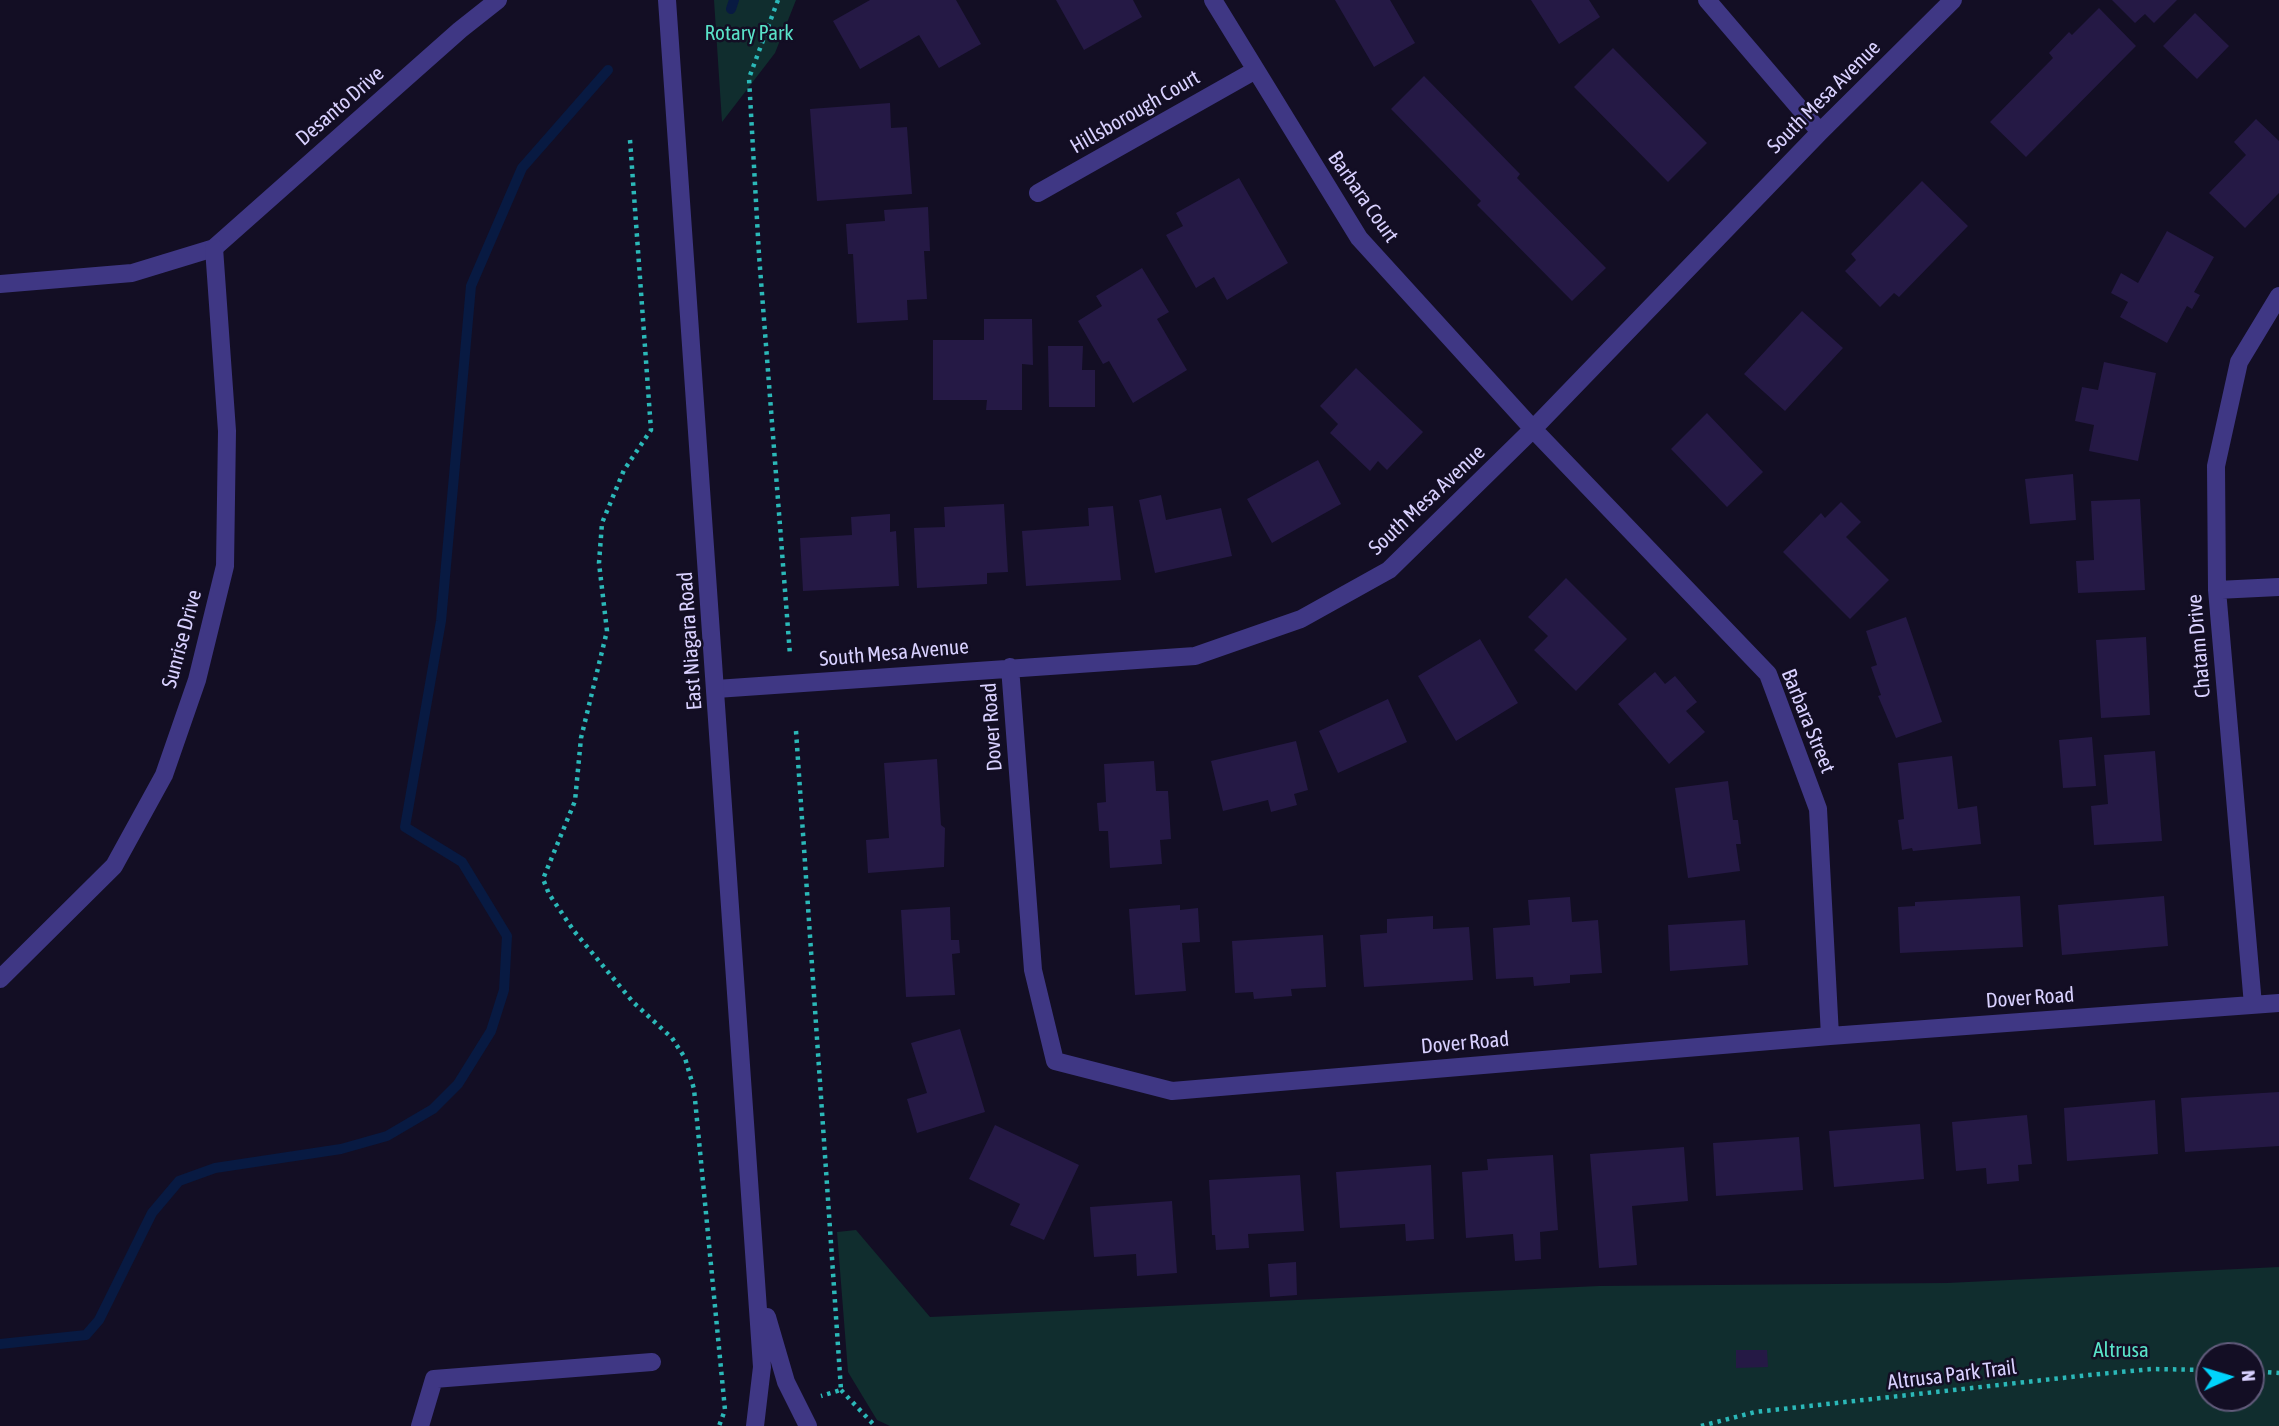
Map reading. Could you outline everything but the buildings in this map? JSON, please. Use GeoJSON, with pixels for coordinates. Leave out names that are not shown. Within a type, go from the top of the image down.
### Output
{"type":"FeatureCollection","features":[{"type":"Feature","properties":{"kind":"street","name":"Desanto Drive"},"geometry":{"type":"LineString","coordinates":[[214,248],[460,30],[498,0]]}},
{"type":"Feature","properties":{"kind":"street","name":"East Niagara Road"},"geometry":{"type":"LineString","coordinates":[[667,0],[757,1280],[762,1367],[755,1426]]}},
{"type":"Feature","properties":{"kind":"street","name":"Barbara Court"},"geometry":{"type":"LineString","coordinates":[[1213,0],[1254,71],[1359,238],[1533,429]]}},
{"type":"Feature","properties":{"kind":"street"},"geometry":{"type":"LineString","coordinates":[[1707,0],[1820,131]]}},
{"type":"Feature","properties":{"kind":"street","name":"South Mesa Avenue"},"geometry":{"type":"LineString","coordinates":[[716,689],[1195,656],[1301,619],[1389,570],[1533,429],[1820,131],[1953,0]]}},
{"type":"Feature","properties":{"kind":"street","name":"Hillsborough Court"},"geometry":{"type":"LineString","coordinates":[[1038,193],[1254,71]]}},
{"type":"Feature","properties":{"kind":"street"},"geometry":{"type":"LineString","coordinates":[[0,284],[132,273],[214,248]]}},
{"type":"Feature","properties":{"kind":"street","name":"Sunrise Drive"},"geometry":{"type":"LineString","coordinates":[[0,979],[114,866],[164,775],[197,680],[225,566],[227,430],[214,248]]}},
{"type":"Feature","properties":{"kind":"street","name":"Chatam Drive"},"geometry":{"type":"LineString","coordinates":[[2253,1004],[2217,590],[2216,466],[2239,362],[2279,296]]}},
{"type":"Feature","properties":{"kind":"street","name":"Barbara Street"},"geometry":{"type":"LineString","coordinates":[[1533,429],[1768,674],[1818,809],[1830,1036]]}},
{"type":"Feature","properties":{"kind":"street"},"geometry":{"type":"LineString","coordinates":[[2217,590],[2279,587]]}},
{"type":"Feature","properties":{"kind":"street","name":"Dover Road"},"geometry":{"type":"LineString","coordinates":[[1010,667],[1033,970],[1055,1061],[1172,1091],[1830,1036],[2279,1003]]}},
{"type":"Feature","properties":{"kind":"street","name":"East Niagara Road"},"geometry":{"type":"LineString","coordinates":[[757,1280],[786,1382],[808,1426]]}},
{"type":"Feature","properties":{"kind":"street"},"geometry":{"type":"LineString","coordinates":[[420,1426],[434,1380],[652,1362]]}},
{"type":"Feature","properties":{"kind":"path"},"geometry":{"type":"LineString","coordinates":[[778,0],[749,78],[759,255],[790,655]]}},
{"type":"Feature","properties":{"kind":"path"},"geometry":{"type":"LineString","coordinates":[[630,140],[651,430],[624,470],[602,523],[599,563],[607,631],[581,738],[575,801],[543,879],[549,894],[574,931],[633,1002],[672,1038],[685,1058],[694,1089],[725,1410],[719,1426]]}},
{"type":"Feature","properties":{"kind":"path"},"geometry":{"type":"LineString","coordinates":[[796,731],[841,1390],[876,1426]]}},
{"type":"Feature","properties":{"kind":"path","name":"Altrusa Park Trail"},"geometry":{"type":"LineString","coordinates":[[1701,1426],[1755,1412],[2088,1375],[2152,1369],[2195,1370]]}},
{"type":"Feature","properties":{"kind":"path"},"geometry":{"type":"LineString","coordinates":[[817,1397],[841,1390]]}},
{"type":"Feature","properties":{"kind":"green space","name":"Rotary Park"},"geometry":{"type":"Polygon","coordinates":[[[714,0],[796,0],[775,53],[722,122],[714,0]]]}},
{"type":"Feature","properties":{"kind":"green space","name":"Altrusa"},"geometry":{"type":"Polygon","coordinates":[[[856,1230],[930,1317],[1599,1286],[1947,1283],[2279,1267],[2279,1426],[890,1426],[877,1420],[848,1372],[837,1232],[856,1230]]]}},
{"type":"Feature","properties":{"kind":"waterway"},"geometry":{"type":"LineString","coordinates":[[731,9],[734,0]]}},
{"type":"Feature","properties":{"kind":"waterway"},"geometry":{"type":"LineString","coordinates":[[0,1344],[86,1335],[99,1320],[152,1213],[179,1181],[215,1168],[341,1149],[387,1136],[433,1109],[458,1084],[491,1031],[504,990],[507,936],[462,862],[405,827],[441,621],[471,286],[522,168],[608,70]]}}]}
